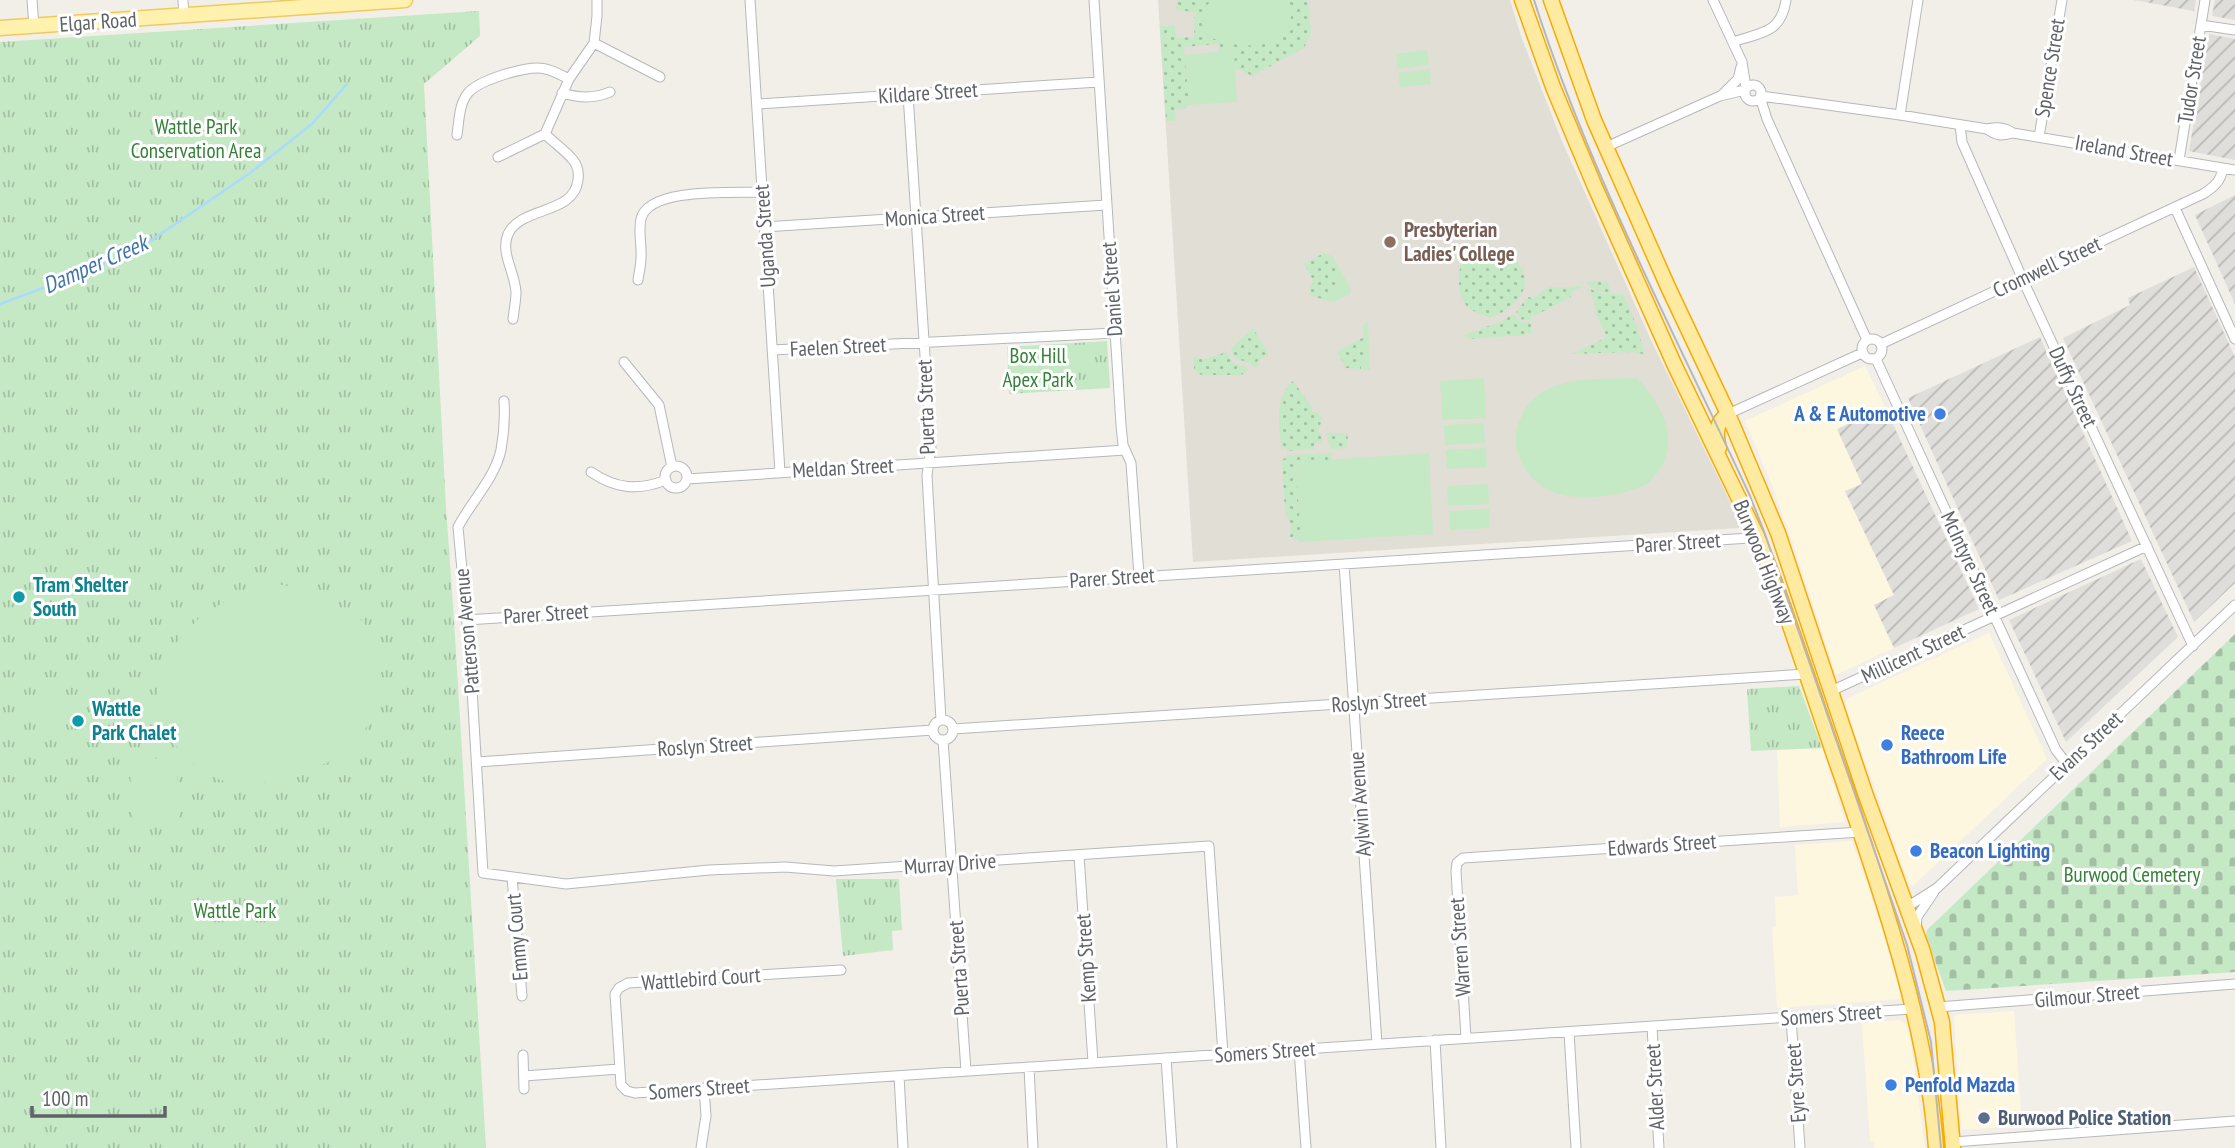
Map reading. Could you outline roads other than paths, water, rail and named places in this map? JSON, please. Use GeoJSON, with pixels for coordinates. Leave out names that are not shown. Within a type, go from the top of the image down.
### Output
{"type":"FeatureCollection","features":[{"type":"Feature","properties":{"kind":"highway","name":"Burwood Highway"},"geometry":{"type":"LineString","coordinates":[[1522,0],[1548,75],[1595,187],[1649,310],[1757,536],[1789,621],[1898,954],[1926,1075],[1936,1145]]}},
{"type":"Feature","properties":{"kind":"highway","name":"Burwood Highway"},"geometry":{"type":"LineString","coordinates":[[1551,0],[1580,84],[1606,147],[1658,266],[1728,414],[1778,533],[1879,830],[1916,930],[1942,1022],[1953,1145]]}},
{"type":"Feature","properties":{"kind":"highway"},"geometry":{"type":"LineString","coordinates":[[1723,466],[1717,428],[1728,414]]}},
{"type":"Feature","properties":{"kind":"highway"},"geometry":{"type":"LineString","coordinates":[[1757,536],[1778,533]]}},
{"type":"Feature","properties":{"kind":"highway"},"geometry":{"type":"LineString","coordinates":[[1860,832],[1879,830]]}},
{"type":"Feature","properties":{"kind":"highway"},"geometry":{"type":"LineString","coordinates":[[1898,954],[1900,922],[1907,907]]}},
{"type":"Feature","properties":{"kind":"highway"},"geometry":{"type":"LineString","coordinates":[[1912,1009],[1938,1007]]}},
{"type":"Feature","properties":{"kind":"highway"},"geometry":{"type":"LineString","coordinates":[[1936,1145],[1953,1145]]}},
{"type":"Feature","properties":{"kind":"main road","name":"Elgar Road"},"geometry":{"type":"LineString","coordinates":[[0,28],[184,16],[333,2],[405,0]]}},
{"type":"Feature","properties":{"kind":"street"},"geometry":{"type":"LineString","coordinates":[[32,0],[34,26]]}},
{"type":"Feature","properties":{"kind":"street"},"geometry":{"type":"LineString","coordinates":[[183,0],[184,16]]}},
{"type":"Feature","properties":{"kind":"street"},"geometry":{"type":"LineString","coordinates":[[498,157],[545,134],[569,79],[594,43],[597,0]]}},
{"type":"Feature","properties":{"kind":"street","name":"Uganda Street"},"geometry":{"type":"LineString","coordinates":[[750,0],[780,472]]}},
{"type":"Feature","properties":{"kind":"street","name":"Daniel Street"},"geometry":{"type":"LineString","coordinates":[[1094,0],[1121,425],[1125,450],[1132,463],[1139,576]]}},
{"type":"Feature","properties":{"kind":"street"},"geometry":{"type":"LineString","coordinates":[[1713,0],[1867,340]]}},
{"type":"Feature","properties":{"kind":"street"},"geometry":{"type":"LineString","coordinates":[[1733,42],[1775,27],[1784,15],[1786,0]]}},
{"type":"Feature","properties":{"kind":"street"},"geometry":{"type":"LineString","coordinates":[[1900,115],[1918,0]]}},
{"type":"Feature","properties":{"kind":"street","name":"Spence Street"},"geometry":{"type":"LineString","coordinates":[[2039,137],[2062,0]]}},
{"type":"Feature","properties":{"kind":"street","name":"Tudor Street"},"geometry":{"type":"LineString","coordinates":[[2179,160],[2205,0]]}},
{"type":"Feature","properties":{"kind":"street"},"geometry":{"type":"LineString","coordinates":[[2201,24],[2235,30]]}},
{"type":"Feature","properties":{"kind":"street"},"geometry":{"type":"LineString","coordinates":[[594,43],[660,77]]}},
{"type":"Feature","properties":{"kind":"street"},"geometry":{"type":"LineString","coordinates":[[1720,96],[1738,79],[1743,66]]}},
{"type":"Feature","properties":{"kind":"street"},"geometry":{"type":"LineString","coordinates":[[457,135],[466,95],[476,85],[541,67],[569,79]]}},
{"type":"Feature","properties":{"kind":"street","name":"Kildare Street"},"geometry":{"type":"LineString","coordinates":[[757,104],[1099,82]]}},
{"type":"Feature","properties":{"kind":"street"},"geometry":{"type":"LineString","coordinates":[[562,93],[580,98],[598,97],[610,92]]}},
{"type":"Feature","properties":{"kind":"street","name":"Ireland Street"},"geometry":{"type":"LineString","coordinates":[[1606,147],[1720,96],[1753,93],[1987,129],[1997,127],[2013,133],[2235,170]]}},
{"type":"Feature","properties":{"kind":"street","name":"Ireland Street"},"geometry":{"type":"LineString","coordinates":[[1753,93],[1791,99]]}},
{"type":"Feature","properties":{"kind":"street","name":"Puerta Street"},"geometry":{"type":"LineString","coordinates":[[908,94],[931,448],[927,475],[941,720]]}},
{"type":"Feature","properties":{"kind":"street"},"geometry":{"type":"LineString","coordinates":[[1767,119],[1769,107],[1778,99]]}},
{"type":"Feature","properties":{"kind":"street","name":"Duffy Street"},"geometry":{"type":"LineString","coordinates":[[1960,125],[1962,142],[2022,278],[2193,646]]}},
{"type":"Feature","properties":{"kind":"street"},"geometry":{"type":"LineString","coordinates":[[513,319],[516,291],[506,253],[507,236],[515,223],[559,204],[572,195],[578,185],[579,173],[575,162],[545,134]]}},
{"type":"Feature","properties":{"kind":"street","name":"Cromwell Street"},"geometry":{"type":"LineString","coordinates":[[1881,344],[2175,208],[2213,188],[2220,180],[2218,167]]}},
{"type":"Feature","properties":{"kind":"street"},"geometry":{"type":"LineString","coordinates":[[638,280],[641,257],[640,221],[644,210],[654,202],[686,195],[762,191]]}},
{"type":"Feature","properties":{"kind":"street","name":"Monica Street"},"geometry":{"type":"LineString","coordinates":[[764,227],[1106,205]]}},
{"type":"Feature","properties":{"kind":"street"},"geometry":{"type":"LineString","coordinates":[[2175,208],[2235,339]]}},
{"type":"Feature","properties":{"kind":"street","name":"Faelen Street"},"geometry":{"type":"LineString","coordinates":[[772,350],[1115,333]]}},
{"type":"Feature","properties":{"kind":"street"},"geometry":{"type":"LineString","coordinates":[[1874,339],[1881,344],[1882,351],[1876,359],[1869,359],[1862,353],[1862,346],[1867,340],[1874,339]]}},
{"type":"Feature","properties":{"kind":"street"},"geometry":{"type":"LineString","coordinates":[[1728,414],[1862,353]]}},
{"type":"Feature","properties":{"kind":"street","name":"McIntyre Street"},"geometry":{"type":"LineString","coordinates":[[1876,359],[2056,750],[2067,764]]}},
{"type":"Feature","properties":{"kind":"street"},"geometry":{"type":"LineString","coordinates":[[624,362],[659,405],[672,467]]}},
{"type":"Feature","properties":{"kind":"street","name":"Patterson Avenue"},"geometry":{"type":"LineString","coordinates":[[483,873],[458,527],[501,452],[504,401]]}},
{"type":"Feature","properties":{"kind":"street","name":"Meldan Street"},"geometry":{"type":"LineString","coordinates":[[687,479],[1125,450]]}},
{"type":"Feature","properties":{"kind":"street"},"geometry":{"type":"LineString","coordinates":[[672,467],[683,469],[687,479],[684,485],[677,488],[670,486],[666,474],[672,467]]}},
{"type":"Feature","properties":{"kind":"street"},"geometry":{"type":"LineString","coordinates":[[591,472],[605,481],[622,486],[644,487],[666,480]]}},
{"type":"Feature","properties":{"kind":"street","name":"Parer Street"},"geometry":{"type":"LineString","coordinates":[[466,620],[1757,536]]}},
{"type":"Feature","properties":{"kind":"street","name":"Millicent Street"},"geometry":{"type":"LineString","coordinates":[[1832,691],[2147,546]]}},
{"type":"Feature","properties":{"kind":"street","name":"Aylwin Avenue"},"geometry":{"type":"LineString","coordinates":[[1344,564],[1377,1044]]}},
{"type":"Feature","properties":{"kind":"street","name":"Evans Street"},"geometry":{"type":"LineString","coordinates":[[1907,907],[1937,888],[2235,605]]}},
{"type":"Feature","properties":{"kind":"street","name":"Roslyn Street"},"geometry":{"type":"LineString","coordinates":[[953,729],[1806,674]]}},
{"type":"Feature","properties":{"kind":"street"},"geometry":{"type":"LineString","coordinates":[[941,720],[948,721],[953,729],[951,735],[943,740],[935,736],[933,730],[936,722],[941,720]]}},
{"type":"Feature","properties":{"kind":"street","name":"Roslyn Street"},"geometry":{"type":"LineString","coordinates":[[477,762],[933,730]]}},
{"type":"Feature","properties":{"kind":"street","name":"Puerta Street"},"geometry":{"type":"LineString","coordinates":[[943,740],[966,1071]]}},
{"type":"Feature","properties":{"kind":"street","name":"Edwards Street"},"geometry":{"type":"LineString","coordinates":[[1463,858],[1860,832]]}},
{"type":"Feature","properties":{"kind":"street","name":"Murray Drive"},"geometry":{"type":"LineString","coordinates":[[483,873],[566,884],[709,870],[785,867],[834,871],[1209,846],[1223,1055]]}},
{"type":"Feature","properties":{"kind":"street","name":"Kemp Street"},"geometry":{"type":"LineString","coordinates":[[1079,855],[1093,1062]]}},
{"type":"Feature","properties":{"kind":"street","name":"Warren Street"},"geometry":{"type":"LineString","coordinates":[[1463,858],[1457,863],[1455,871],[1466,1038]]}},
{"type":"Feature","properties":{"kind":"street","name":"Emmy Court"},"geometry":{"type":"LineString","coordinates":[[512,877],[522,996]]}},
{"type":"Feature","properties":{"kind":"street","name":"Evans Street"},"geometry":{"type":"LineString","coordinates":[[1916,930],[1917,917],[1937,888]]}},
{"type":"Feature","properties":{"kind":"street","name":"Wattlebird Court"},"geometry":{"type":"LineString","coordinates":[[621,1086],[615,994],[628,983],[841,970]]}},
{"type":"Feature","properties":{"kind":"street","name":"Gilmour Street"},"geometry":{"type":"LineString","coordinates":[[1938,1007],[2235,984]]}},
{"type":"Feature","properties":{"kind":"street","name":"Somers Street"},"geometry":{"type":"LineString","coordinates":[[621,1086],[635,1093],[1912,1009]]}},
{"type":"Feature","properties":{"kind":"street","name":"Eyre Street"},"geometry":{"type":"LineString","coordinates":[[1791,1018],[1800,1148]]}},
{"type":"Feature","properties":{"kind":"street","name":"Alder Street"},"geometry":{"type":"LineString","coordinates":[[1651,1027],[1659,1148]]}},
{"type":"Feature","properties":{"kind":"street"},"geometry":{"type":"LineString","coordinates":[[1569,1032],[1576,1148]]}},
{"type":"Feature","properties":{"kind":"street"},"geometry":{"type":"LineString","coordinates":[[1435,1040],[1441,1148]]}},
{"type":"Feature","properties":{"kind":"street"},"geometry":{"type":"LineString","coordinates":[[1299,1049],[1306,1148]]}},
{"type":"Feature","properties":{"kind":"street"},"geometry":{"type":"LineString","coordinates":[[523,1055],[524,1089]]}},
{"type":"Feature","properties":{"kind":"street"},"geometry":{"type":"LineString","coordinates":[[1166,1058],[1172,1148]]}},
{"type":"Feature","properties":{"kind":"street"},"geometry":{"type":"LineString","coordinates":[[1028,1067],[1033,1148]]}},
{"type":"Feature","properties":{"kind":"street"},"geometry":{"type":"LineString","coordinates":[[524,1076],[619,1069]]}},
{"type":"Feature","properties":{"kind":"street"},"geometry":{"type":"LineString","coordinates":[[899,1076],[903,1148]]}},
{"type":"Feature","properties":{"kind":"street"},"geometry":{"type":"LineString","coordinates":[[701,1148],[706,1116],[704,1088]]}},
{"type":"Feature","properties":{"kind":"street"},"geometry":{"type":"LineString","coordinates":[[1953,1145],[2235,1121]]}},
{"type":"Feature","properties":{"kind":"waterway","name":"Damper Creek"},"geometry":{"type":"LineString","coordinates":[[0,304],[88,271],[143,246],[250,173],[312,124],[347,84]]}},
{"type":"Feature","properties":{"kind":"tram line"},"geometry":{"type":"LineString","coordinates":[[1534,0],[1556,64],[1606,189],[1750,496],[1765,534],[1907,945],[1931,1042],[1941,1148]]}},
{"type":"Feature","properties":{"kind":"place","name":"Presbyterian Ladies' College"},"geometry":{"type":"Point","coordinates":[1390,242]}},
{"type":"Feature","properties":{"kind":"place","name":"A & E Automotive"},"geometry":{"type":"Point","coordinates":[1940,414]}},
{"type":"Feature","properties":{"kind":"place","name":"Tram Shelter South"},"geometry":{"type":"Point","coordinates":[19,597]}},
{"type":"Feature","properties":{"kind":"place","name":"Wattle Park Chalet"},"geometry":{"type":"Point","coordinates":[78,721]}},
{"type":"Feature","properties":{"kind":"place","name":"Reece Bathroom Life"},"geometry":{"type":"Point","coordinates":[1887,745]}},
{"type":"Feature","properties":{"kind":"place","name":"Beacon Lighting"},"geometry":{"type":"Point","coordinates":[1916,851]}},
{"type":"Feature","properties":{"kind":"place","name":"Penfold Mazda"},"geometry":{"type":"Point","coordinates":[1891,1085]}},
{"type":"Feature","properties":{"kind":"place","name":"Burwood Police Station"},"geometry":{"type":"Point","coordinates":[1984,1118]}},
{"type":"Feature","properties":{"kind":"park label","name":"Wattle Park Conservation Area"},"geometry":{"type":"Point","coordinates":[196,139]}},
{"type":"Feature","properties":{"kind":"park label","name":"Box Hill Apex Park"},"geometry":{"type":"Point","coordinates":[1038,368]}},
{"type":"Feature","properties":{"kind":"park label","name":"Burwood Cemetery"},"geometry":{"type":"Point","coordinates":[2132,875]}},
{"type":"Feature","properties":{"kind":"park label","name":"Wattle Park"},"geometry":{"type":"Point","coordinates":[235,911]}}]}
